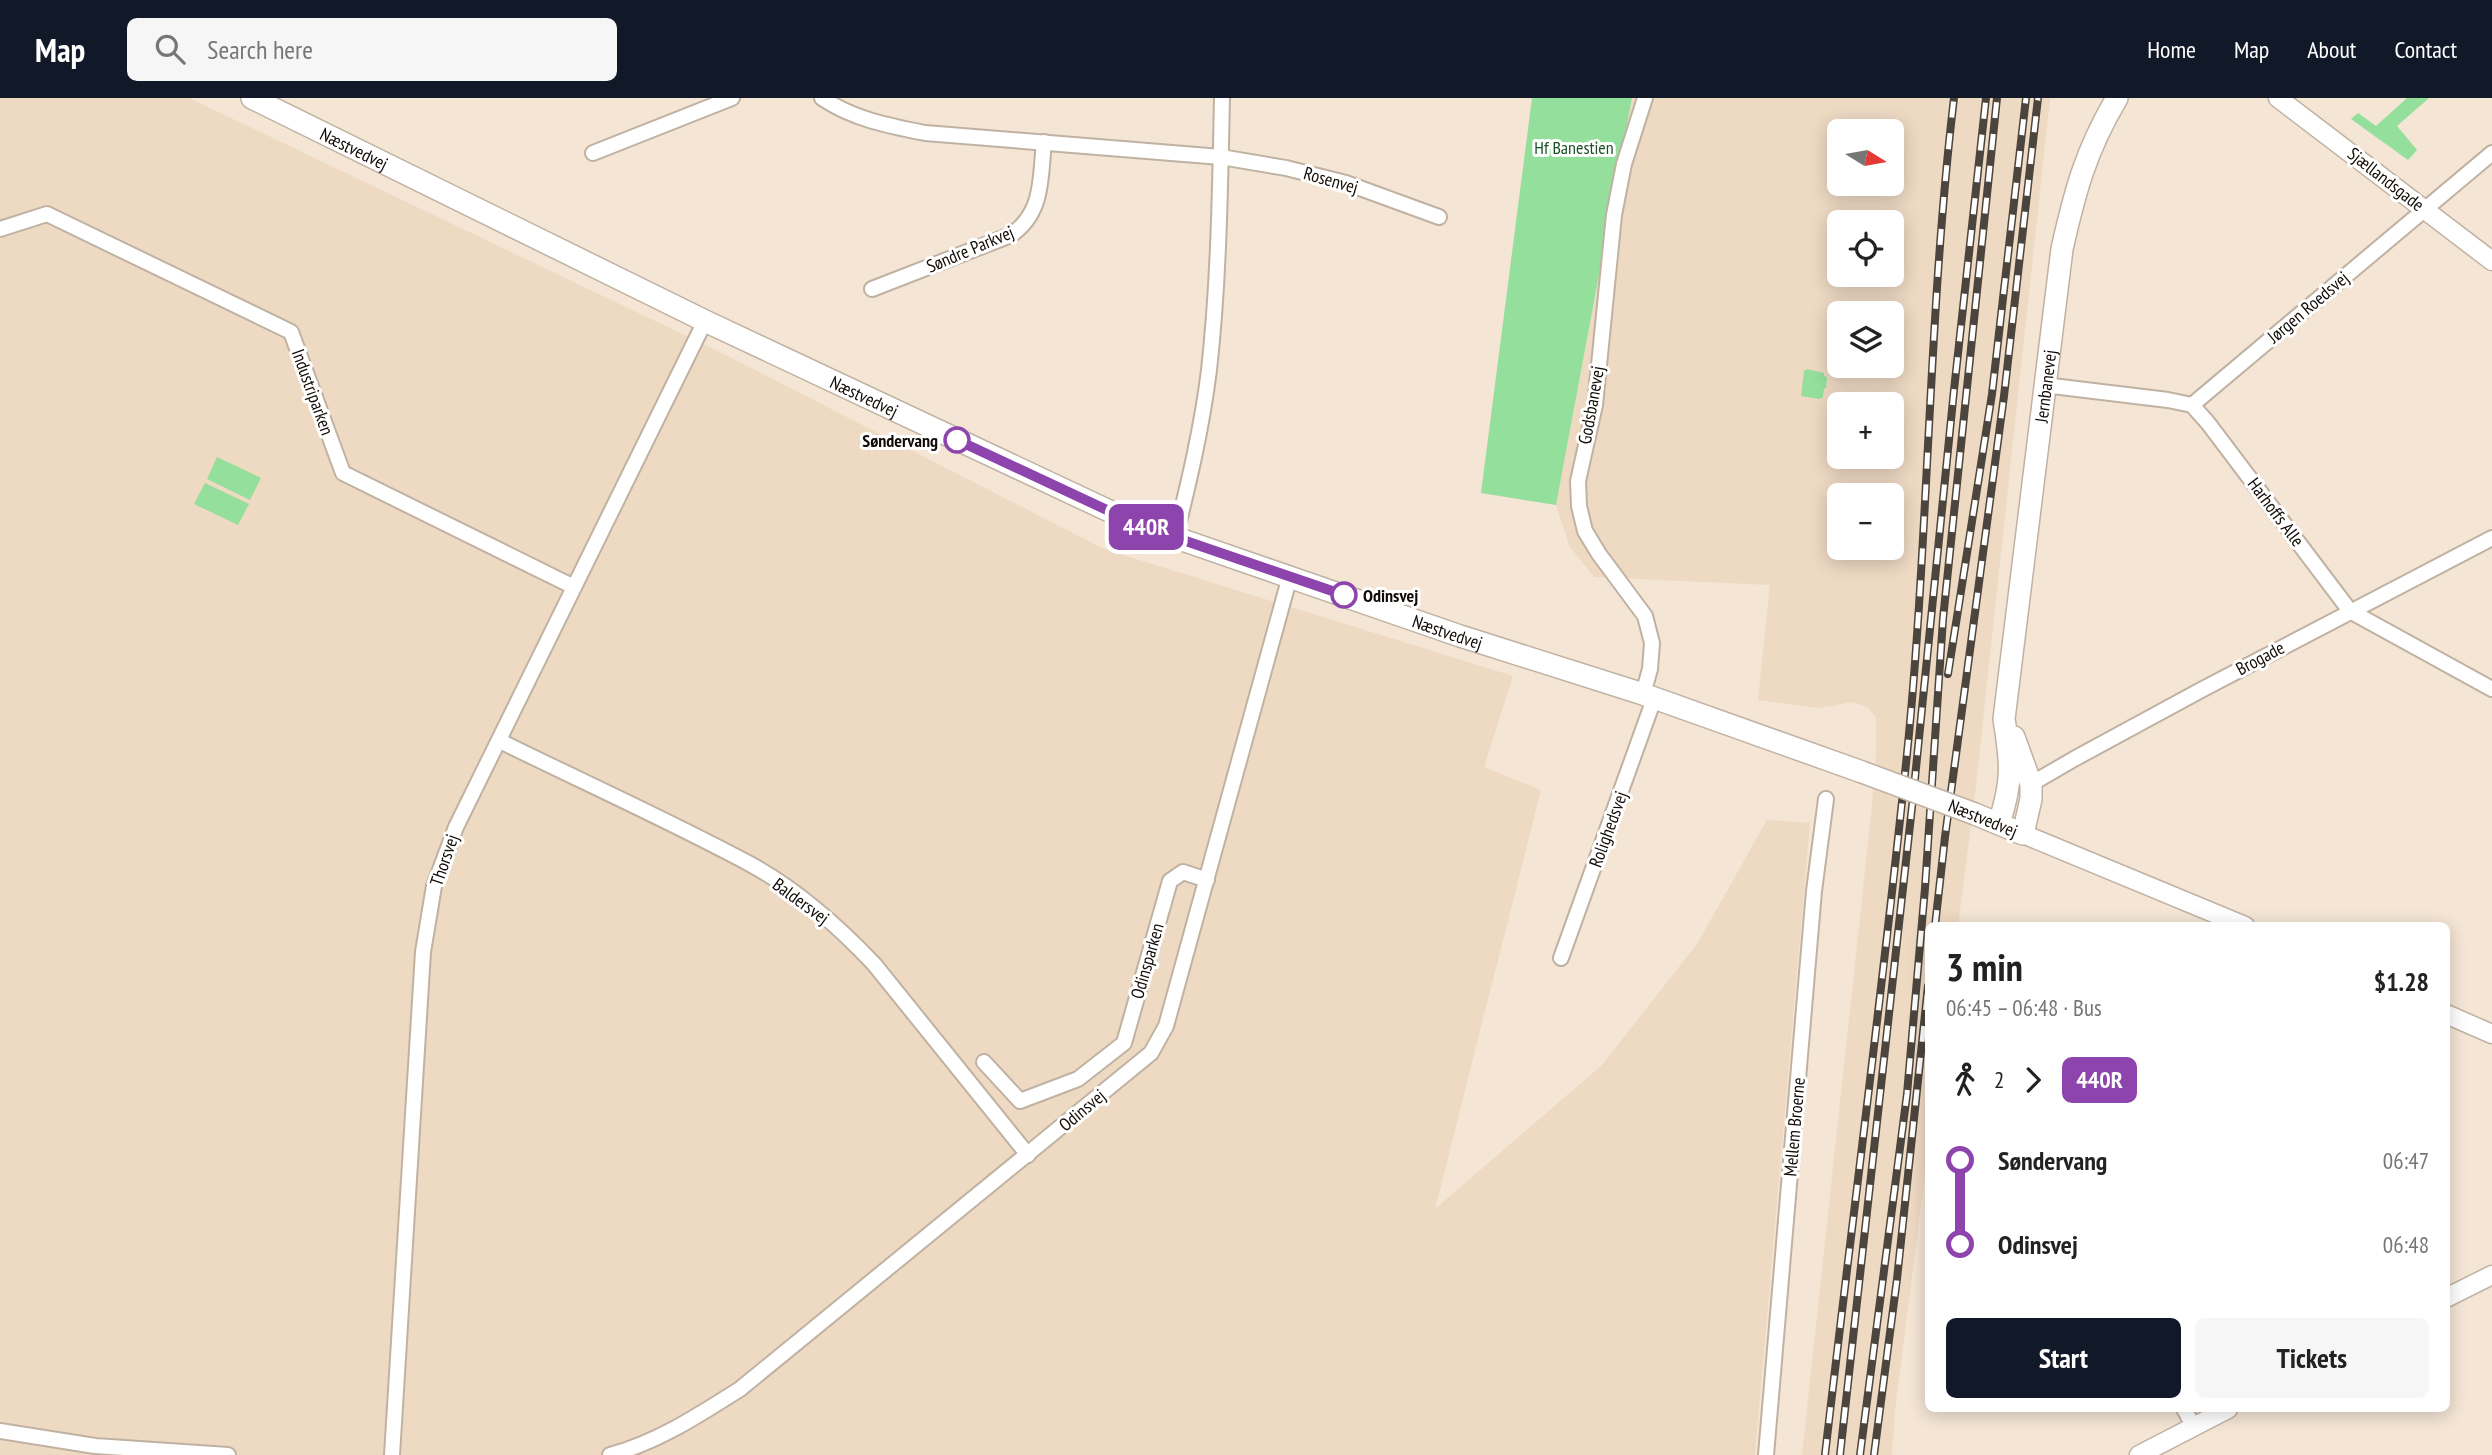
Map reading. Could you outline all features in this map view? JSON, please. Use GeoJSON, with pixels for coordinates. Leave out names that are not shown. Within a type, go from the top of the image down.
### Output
{"type":"FeatureCollection","features":[{"type":"Feature","properties":{"kind":"main road","name":"Næstvedvej"},"geometry":{"type":"LineString","coordinates":[[252,98],[705,321],[1098,506],[1175,538],[1460,636],[1649,696],[1863,772],[2023,834]]}},
{"type":"Feature","properties":{"kind":"main road","name":"Jernbanevej"},"geometry":{"type":"LineString","coordinates":[[1999,823],[2009,795],[2011,779],[2004,719],[2062,249],[2073,198],[2089,149],[2117,98]]}},
{"type":"Feature","properties":{"kind":"main road","name":"Jernbanevej"},"geometry":{"type":"LineString","coordinates":[[2009,683],[2014,737],[2031,784],[2031,799],[2023,834]]}},
{"type":"Feature","properties":{"kind":"street"},"geometry":{"type":"LineString","coordinates":[[593,153],[732,98]]}},
{"type":"Feature","properties":{"kind":"street"},"geometry":{"type":"LineString","coordinates":[[822,98],[858,117],[925,133],[1220,157]]}},
{"type":"Feature","properties":{"kind":"street"},"geometry":{"type":"LineString","coordinates":[[1175,538],[1195,454],[1209,372],[1216,288],[1222,98]]}},
{"type":"Feature","properties":{"kind":"street","name":"Godsbanevej"},"geometry":{"type":"LineString","coordinates":[[1645,98],[1624,164],[1614,215],[1595,405],[1578,481],[1579,506],[1585,531],[1645,616],[1652,643],[1649,696]]}},
{"type":"Feature","properties":{"kind":"street","name":"Sjællandsgade"},"geometry":{"type":"LineString","coordinates":[[2278,98],[2492,261]]}},
{"type":"Feature","properties":{"kind":"street","name":"Søndre Parkvej"},"geometry":{"type":"LineString","coordinates":[[872,289],[1011,234],[1022,227],[1032,215],[1037,202],[1044,142]]}},
{"type":"Feature","properties":{"kind":"street","name":"Jørgen Roedsvej"},"geometry":{"type":"LineString","coordinates":[[2192,405],[2492,153]]}},
{"type":"Feature","properties":{"kind":"street","name":"Rosenvej"},"geometry":{"type":"LineString","coordinates":[[1220,157],[1286,168],[1346,183],[1439,216]]}},
{"type":"Feature","properties":{"kind":"street","name":"Industriparken"},"geometry":{"type":"LineString","coordinates":[[0,229],[47,214],[291,332],[343,473],[572,586]]}},
{"type":"Feature","properties":{"kind":"street","name":"Thorsvej"},"geometry":{"type":"LineString","coordinates":[[392,1455],[423,952],[434,886],[456,827],[500,741],[572,586],[705,321]]}},
{"type":"Feature","properties":{"kind":"street"},"geometry":{"type":"LineString","coordinates":[[2044,385],[2192,405]]}},
{"type":"Feature","properties":{"kind":"street","name":"Harhoffs Alle"},"geometry":{"type":"LineString","coordinates":[[2192,405],[2350,611],[2492,689]]}},
{"type":"Feature","properties":{"kind":"street","name":"Brogade"},"geometry":{"type":"LineString","coordinates":[[2031,784],[2350,611],[2492,538]]}},
{"type":"Feature","properties":{"kind":"street","name":"Odinsvej"},"geometry":{"type":"LineString","coordinates":[[610,1455],[682,1426],[740,1389],[1151,1053],[1167,1026],[1290,576]]}},
{"type":"Feature","properties":{"kind":"street","name":"Rolighedsvej"},"geometry":{"type":"LineString","coordinates":[[1561,958],[1649,696]]}},
{"type":"Feature","properties":{"kind":"street","name":"Baldersvej"},"geometry":{"type":"LineString","coordinates":[[500,741],[751,864],[814,907],[874,964],[1028,1155]]}},
{"type":"Feature","properties":{"kind":"street","name":"Mellem Broerne"},"geometry":{"type":"LineString","coordinates":[[1766,1455],[1814,891],[1826,799]]}},
{"type":"Feature","properties":{"kind":"street","name":"Næstvedvej"},"geometry":{"type":"LineString","coordinates":[[2023,834],[2235,922]]}},
{"type":"Feature","properties":{"kind":"street","name":"Odinsparken"},"geometry":{"type":"LineString","coordinates":[[984,1062],[1020,1101],[1078,1079],[1124,1043],[1170,881],[1183,872],[1207,880]]}},
{"type":"Feature","properties":{"kind":"street"},"geometry":{"type":"LineString","coordinates":[[2450,1016],[2492,1034]]}},
{"type":"Feature","properties":{"kind":"street"},"geometry":{"type":"LineString","coordinates":[[1094,1066],[1111,1086]]}},
{"type":"Feature","properties":{"kind":"street"},"geometry":{"type":"LineString","coordinates":[[2450,1296],[2492,1275]]}},
{"type":"Feature","properties":{"kind":"street"},"geometry":{"type":"LineString","coordinates":[[2186,1412],[2194,1427]]}},
{"type":"Feature","properties":{"kind":"street"},"geometry":{"type":"LineString","coordinates":[[2139,1455],[2222,1412]]}},
{"type":"Feature","properties":{"kind":"street"},"geometry":{"type":"LineString","coordinates":[[0,1431],[95,1447],[228,1455]]}},
{"type":"Feature","properties":{"kind":"shaded area"},"geometry":{"type":"Polygon","coordinates":[[[0,98],[189,98],[720,352],[1104,549],[1513,676],[1484,767],[1541,790],[1435,1209],[1602,1065],[1697,944],[1767,820],[1810,823],[1755,1455],[0,1455],[0,98]]]}},
{"type":"Feature","properties":{"kind":"shaded area"},"geometry":{"type":"Polygon","coordinates":[[[1632,98],[2050,98],[1976,786],[1959,922],[1925,922],[1925,1175],[1895,1410],[1892,1455],[1802,1455],[1871,815],[1876,717],[1867,707],[1852,702],[1819,708],[1758,700],[1770,585],[1594,577],[1570,547],[1556,505],[1632,98]]]}},
{"type":"Feature","properties":{"kind":"green space","name":"Hf Banestien"},"geometry":{"type":"Polygon","coordinates":[[[1532,98],[1632,98],[1556,505],[1481,493],[1532,98]]]}},
{"type":"Feature","properties":{"kind":"green space"},"geometry":{"type":"Polygon","coordinates":[[[2407,98],[2429,98],[2397,126],[2417,150],[2408,160],[2351,119],[2358,113],[2376,126],[2407,98]]]}},
{"type":"Feature","properties":{"kind":"green space"},"geometry":{"type":"Polygon","coordinates":[[[1807,369],[1824,373],[1827,377],[1826,389],[1824,388],[1823,397],[1820,399],[1801,396],[1804,371],[1807,369]]]}},
{"type":"Feature","properties":{"kind":"green space"},"geometry":{"type":"Polygon","coordinates":[[[217,457],[261,478],[250,500],[207,479],[217,457]]]}},
{"type":"Feature","properties":{"kind":"green space"},"geometry":{"type":"Polygon","coordinates":[[[205,483],[249,504],[238,525],[194,504],[205,483]]]}},
{"type":"Feature","properties":{"kind":"railway"},"geometry":{"type":"LineString","coordinates":[[1825,1455],[1907,754],[1920,590],[1939,262],[1954,98]]}},
{"type":"Feature","properties":{"kind":"railway"},"geometry":{"type":"LineString","coordinates":[[1840,1455],[1913,798],[1986,98]]}},
{"type":"Feature","properties":{"kind":"railway"},"geometry":{"type":"LineString","coordinates":[[1860,1455],[1907,1094],[1925,888],[1943,619],[1997,98]]}},
{"type":"Feature","properties":{"kind":"railway"},"geometry":{"type":"LineString","coordinates":[[1948,674],[1992,394],[2026,98]]}},
{"type":"Feature","properties":{"kind":"railway"},"geometry":{"type":"LineString","coordinates":[[1935,922],[2004,396],[2038,98]]}},
{"type":"Feature","properties":{"kind":"railway"},"geometry":{"type":"LineString","coordinates":[[1874,1455],[1897,1279],[1925,1014]]}},
{"type":"Feature","properties":{"kind":"bus line","name":"440R"},"geometry":{"type":"LineString","coordinates":[[957,440],[1139,525],[1344,595]]}},
{"type":"Feature","properties":{"kind":"place","name":"Søndervang"},"geometry":{"type":"Point","coordinates":[957,440]}},
{"type":"Feature","properties":{"kind":"place","name":"Odinsvej"},"geometry":{"type":"Point","coordinates":[1344,595]}}]}
